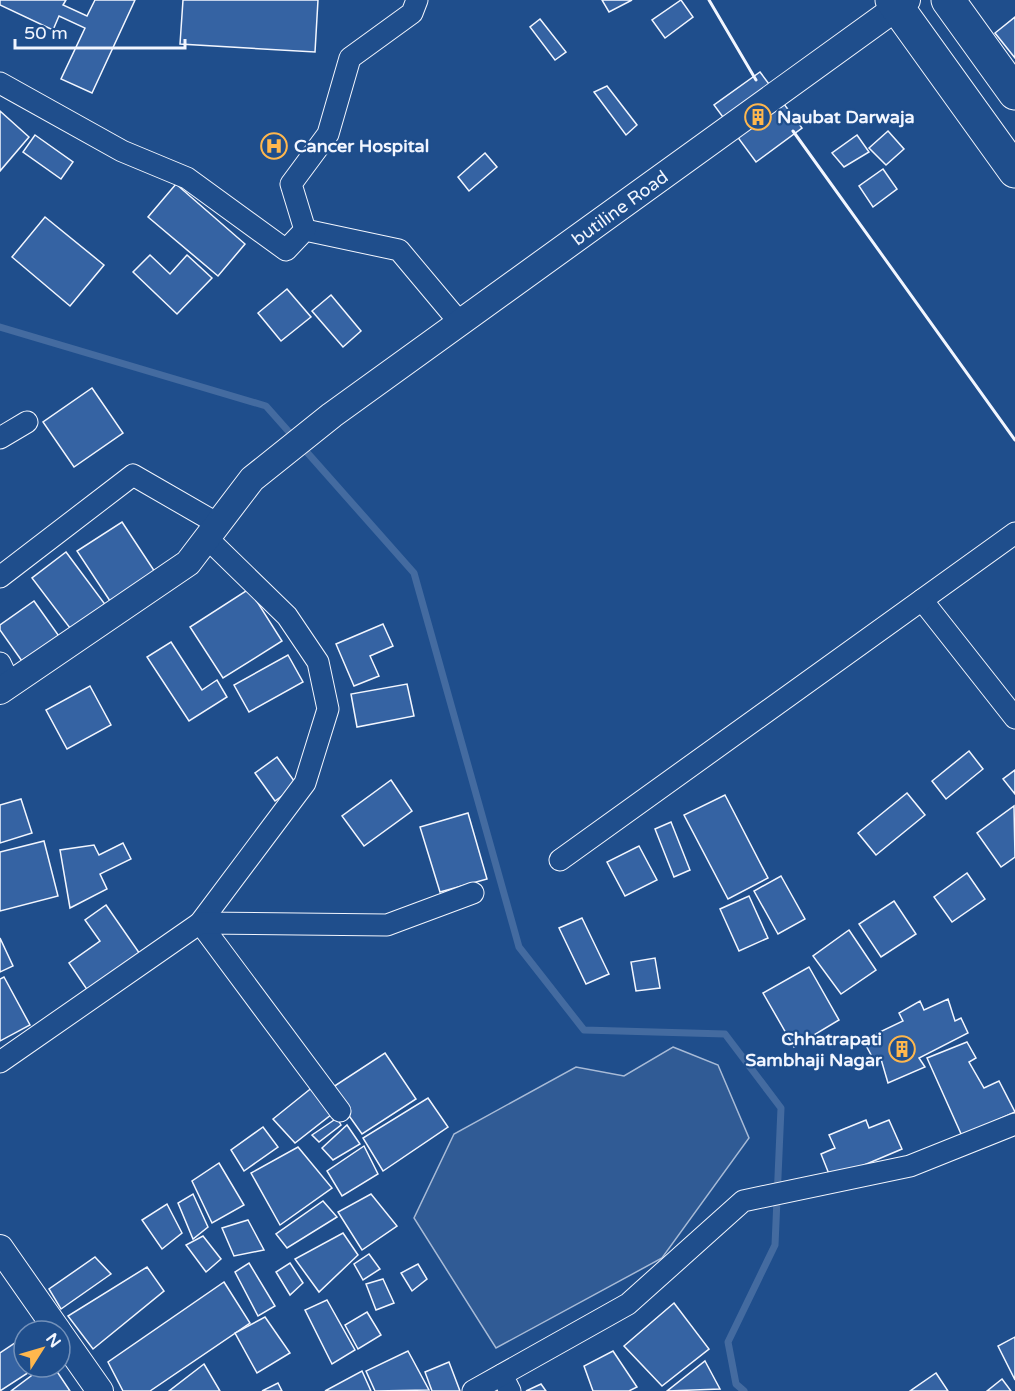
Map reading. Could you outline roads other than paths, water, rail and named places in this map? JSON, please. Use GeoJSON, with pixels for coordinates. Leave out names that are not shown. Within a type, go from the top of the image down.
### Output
{"type":"FeatureCollection","features":[{"type":"Feature","properties":{"kind":"main road"},"geometry":{"type":"LineString","coordinates":[[948,0],[1015,93]]}},
{"type":"Feature","properties":{"kind":"main road"},"geometry":{"type":"LineString","coordinates":[[898,2],[1015,171]]}},
{"type":"Feature","properties":{"kind":"street"},"geometry":{"type":"LineString","coordinates":[[305,230],[291,184],[328,134],[350,58],[412,13],[417,0]]}},
{"type":"Feature","properties":{"kind":"street","name":"butiline Road"},"geometry":{"type":"LineString","coordinates":[[3,679],[188,563],[252,479],[332,415],[461,324],[898,2]]}},
{"type":"Feature","properties":{"kind":"street"},"geometry":{"type":"LineString","coordinates":[[0,83],[122,151],[187,178],[286,250],[305,230]]}},
{"type":"Feature","properties":{"kind":"street"},"geometry":{"type":"LineString","coordinates":[[305,230],[399,250],[461,324]]}},
{"type":"Feature","properties":{"kind":"street"},"geometry":{"type":"LineString","coordinates":[[0,438],[27,422]]}},
{"type":"Feature","properties":{"kind":"street"},"geometry":{"type":"LineString","coordinates":[[0,577],[132,476],[212,531],[287,616],[318,662],[328,709],[305,783],[200,923],[0,1062]]}},
{"type":"Feature","properties":{"kind":"street"},"geometry":{"type":"LineString","coordinates":[[560,860],[1015,533]]}},
{"type":"Feature","properties":{"kind":"street"},"geometry":{"type":"LineString","coordinates":[[922,600],[1015,718]]}},
{"type":"Feature","properties":{"kind":"street"},"geometry":{"type":"LineString","coordinates":[[200,923],[387,925],[473,893]]}},
{"type":"Feature","properties":{"kind":"street"},"geometry":{"type":"LineString","coordinates":[[200,923],[340,1111]]}},
{"type":"Feature","properties":{"kind":"street"},"geometry":{"type":"LineString","coordinates":[[473,1391],[506,1383],[628,1304],[743,1201],[910,1166],[1015,1124]]}},
{"type":"Feature","properties":{"kind":"street"},"geometry":{"type":"LineString","coordinates":[[0,1248],[50,1319]]}},
{"type":"Feature","properties":{"kind":"street"},"geometry":{"type":"LineString","coordinates":[[72,1351],[100,1391]]}},
{"type":"Feature","properties":{"kind":"waterway"},"geometry":{"type":"LineString","coordinates":[[0,327],[266,406],[414,573],[519,947],[584,1030],[725,1034],[781,1108],[775,1245],[728,1342],[736,1384],[744,1391]]}},
{"type":"Feature","properties":{"kind":"place","name":"Naubat Darwaja"},"geometry":{"type":"Point","coordinates":[758,117]}},
{"type":"Feature","properties":{"kind":"place","name":"Cancer Hospital"},"geometry":{"type":"Point","coordinates":[274,146]}},
{"type":"Feature","properties":{"kind":"place","name":"Chhatrapati Sambhaji Nagar"},"geometry":{"type":"Point","coordinates":[902,1049]}}]}
